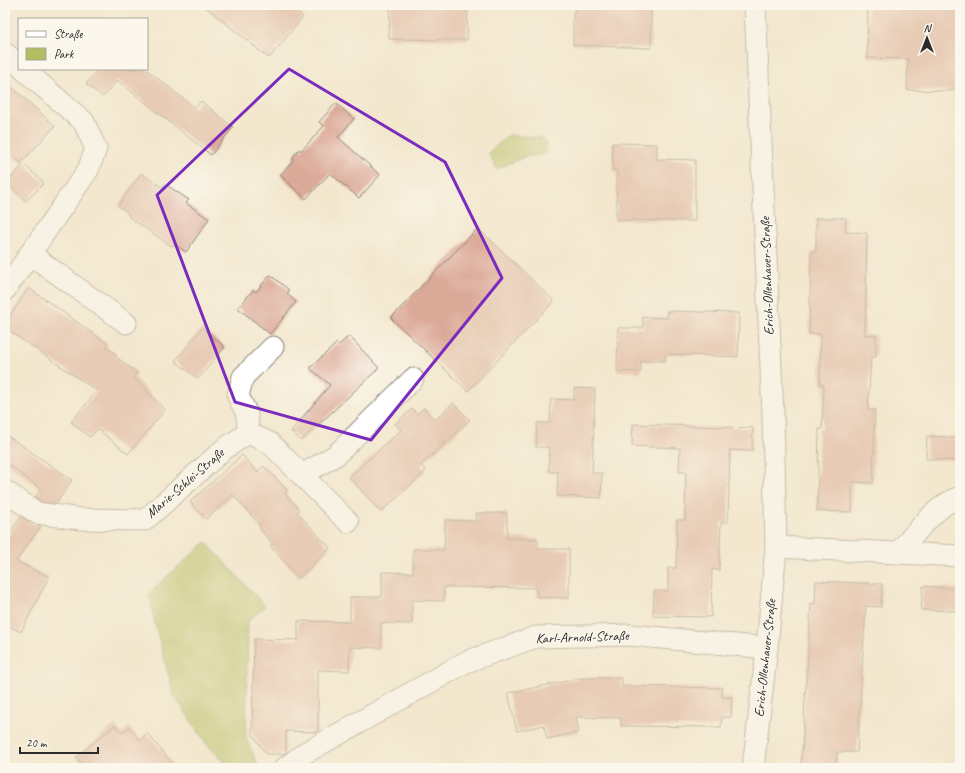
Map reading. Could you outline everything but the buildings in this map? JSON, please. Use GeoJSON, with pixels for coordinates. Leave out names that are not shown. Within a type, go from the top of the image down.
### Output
{"type":"FeatureCollection","features":[{"type":"Feature","properties":{"kind":"street","name":"Erich-Ollenhauer-Straße"},"geometry":{"type":"LineString","coordinates":[[753,768],[767,648],[776,547],[773,414],[755,5]]}},
{"type":"Feature","properties":{"kind":"street"},"geometry":{"type":"LineString","coordinates":[[5,53],[18,64]]}},
{"type":"Feature","properties":{"kind":"street"},"geometry":{"type":"LineString","coordinates":[[5,290],[88,170],[96,149],[84,122],[24,70]]}},
{"type":"Feature","properties":{"kind":"street"},"geometry":{"type":"LineString","coordinates":[[30,254],[126,323]]}},
{"type":"Feature","properties":{"kind":"street"},"geometry":{"type":"LineString","coordinates":[[273,348],[242,377],[238,396],[247,414],[248,433],[270,442],[348,522]]}},
{"type":"Feature","properties":{"kind":"street"},"geometry":{"type":"LineString","coordinates":[[302,475],[336,455],[413,379]]}},
{"type":"Feature","properties":{"kind":"street","name":"Marie-Schlei-Straße"},"geometry":{"type":"LineString","coordinates":[[5,491],[37,513],[81,519],[145,520],[224,449],[248,433]]}},
{"type":"Feature","properties":{"kind":"street"},"geometry":{"type":"LineString","coordinates":[[898,553],[940,507],[954,498],[960,497]]}},
{"type":"Feature","properties":{"kind":"street"},"geometry":{"type":"LineString","coordinates":[[776,547],[960,556]]}},
{"type":"Feature","properties":{"kind":"street","name":"Karl-Arnold-Straße"},"geometry":{"type":"LineString","coordinates":[[285,768],[306,753],[466,662],[536,636],[630,635],[767,648]]}},
{"type":"Feature","properties":{"kind":"highlighted area"},"geometry":{"type":"Polygon","coordinates":[[[289,69],[445,162],[502,278],[371,440],[235,402],[157,195],[289,69]]]}},
{"type":"Feature","properties":{"kind":"green space"},"geometry":{"type":"Polygon","coordinates":[[[509,135],[543,138],[545,140],[546,147],[543,155],[524,157],[497,169],[488,153],[509,135]]]}},
{"type":"Feature","properties":{"kind":"green space"},"geometry":{"type":"Polygon","coordinates":[[[206,542],[265,606],[248,621],[246,738],[259,768],[230,768],[206,743],[174,695],[155,624],[149,594],[206,542]]]}}]}
